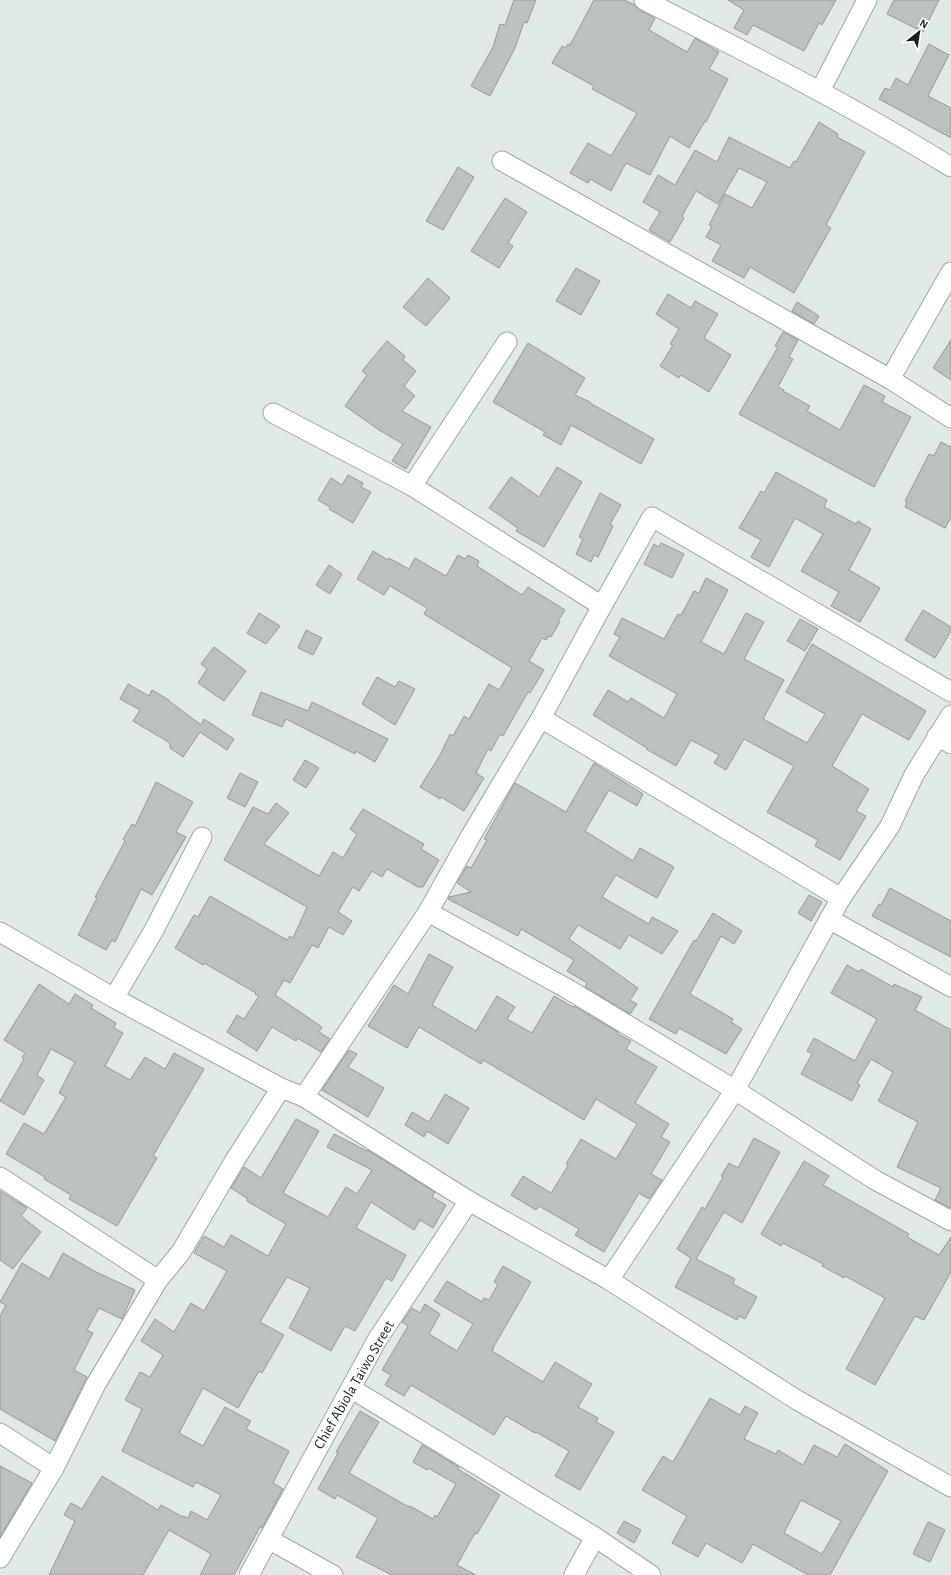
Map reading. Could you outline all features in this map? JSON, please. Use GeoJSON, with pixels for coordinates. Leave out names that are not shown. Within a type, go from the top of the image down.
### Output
{"type":"FeatureCollection","features":[{"type":"Feature","properties":{"kind":"street"},"geometry":{"type":"LineString","coordinates":[[644,0],[820,91],[910,141],[951,167]]}},
{"type":"Feature","properties":{"kind":"street"},"geometry":{"type":"LineString","coordinates":[[820,91],[866,0]]}},
{"type":"Feature","properties":{"kind":"street"},"geometry":{"type":"LineString","coordinates":[[502,161],[890,379],[951,418]]}},
{"type":"Feature","properties":{"kind":"street"},"geometry":{"type":"LineString","coordinates":[[890,379],[951,272]]}},
{"type":"Feature","properties":{"kind":"street"},"geometry":{"type":"LineString","coordinates":[[412,486],[507,342]]}},
{"type":"Feature","properties":{"kind":"street"},"geometry":{"type":"LineString","coordinates":[[273,413],[412,486],[602,606]]}},
{"type":"Feature","properties":{"kind":"street"},"geometry":{"type":"LineString","coordinates":[[304,1097],[428,912],[470,837],[541,718],[652,517],[951,692]]}},
{"type":"Feature","properties":{"kind":"street"},"geometry":{"type":"LineString","coordinates":[[609,1280],[734,1090],[841,898],[890,826],[914,775],[944,740],[951,715]]}},
{"type":"Feature","properties":{"kind":"street"},"geometry":{"type":"LineString","coordinates":[[541,718],[841,898]]}},
{"type":"Feature","properties":{"kind":"street"},"geometry":{"type":"LineString","coordinates":[[114,998],[154,930],[202,837]]}},
{"type":"Feature","properties":{"kind":"street"},"geometry":{"type":"LineString","coordinates":[[428,912],[566,988],[734,1090],[875,1180],[951,1222]]}},
{"type":"Feature","properties":{"kind":"street"},"geometry":{"type":"LineString","coordinates":[[829,919],[951,987]]}},
{"type":"Feature","properties":{"kind":"street"},"geometry":{"type":"LineString","coordinates":[[0,932],[114,998],[282,1088],[304,1097],[469,1201],[609,1280],[797,1400],[951,1487]]}},
{"type":"Feature","properties":{"kind":"street"},"geometry":{"type":"LineString","coordinates":[[0,1558],[54,1468],[96,1384],[158,1280],[181,1252],[235,1160],[282,1088]]}},
{"type":"Feature","properties":{"kind":"street"},"geometry":{"type":"LineString","coordinates":[[0,1177],[158,1280]]}},
{"type":"Feature","properties":{"kind":"street","name":"Chief Abiola Taiwo Street"},"geometry":{"type":"LineString","coordinates":[[249,1575],[378,1340],[469,1201]]}},
{"type":"Feature","properties":{"kind":"street"},"geometry":{"type":"LineString","coordinates":[[352,1389],[595,1537],[651,1575]]}},
{"type":"Feature","properties":{"kind":"street"},"geometry":{"type":"LineString","coordinates":[[0,1433],[54,1468]]}},
{"type":"Feature","properties":{"kind":"street"},"geometry":{"type":"LineString","coordinates":[[574,1575],[595,1537]]}},
{"type":"Feature","properties":{"kind":"street"},"geometry":{"type":"LineString","coordinates":[[268,1539],[333,1575]]}},
{"type":"Feature","properties":{"kind":"building"},"geometry":{"type":"Polygon","coordinates":[[[514,0],[536,0],[527,23],[524,22],[515,48],[490,96],[471,86],[493,47],[500,24],[505,25],[514,0]]]}},
{"type":"Feature","properties":{"kind":"building"},"geometry":{"type":"Polygon","coordinates":[[[594,0],[624,0],[635,5],[639,10],[655,18],[649,30],[687,52],[695,38],[719,52],[709,69],[728,79],[706,122],[705,121],[689,148],[670,136],[650,175],[626,163],[611,191],[590,179],[588,183],[570,173],[588,143],[611,156],[637,113],[592,89],[594,86],[552,63],[562,46],[565,48],[568,44],[570,45],[594,0]]]}},
{"type":"Feature","properties":{"kind":"building"},"geometry":{"type":"Polygon","coordinates":[[[728,0],[836,0],[822,25],[819,23],[804,51],[753,25],[747,35],[734,28],[744,10],[728,0]]]}},
{"type":"Feature","properties":{"kind":"building"},"geometry":{"type":"Polygon","coordinates":[[[894,0],[939,0],[923,32],[887,14],[894,0]]]}},
{"type":"Feature","properties":{"kind":"building"},"geometry":{"type":"Polygon","coordinates":[[[929,44],[949,55],[928,96],[951,108],[951,138],[879,99],[885,88],[890,90],[896,78],[908,85],[929,44]]]}},
{"type":"Feature","properties":{"kind":"building"},"geometry":{"type":"Polygon","coordinates":[[[819,122],[838,134],[837,137],[865,152],[826,225],[831,228],[794,293],[750,267],[744,278],[712,261],[721,245],[706,237],[712,226],[709,225],[725,194],[752,208],[767,182],[739,168],[718,204],[696,191],[682,216],[684,218],[670,242],[649,230],[660,212],[643,202],[658,175],[675,185],[695,150],[717,162],[729,137],[790,168],[794,161],[796,162],[819,122]]]}},
{"type":"Feature","properties":{"kind":"building"},"geometry":{"type":"Polygon","coordinates":[[[458,167],[474,177],[443,230],[426,221],[458,167]]]}},
{"type":"Feature","properties":{"kind":"building"},"geometry":{"type":"Polygon","coordinates":[[[505,198],[527,212],[508,243],[513,246],[499,268],[471,251],[505,198]]]}},
{"type":"Feature","properties":{"kind":"building"},"geometry":{"type":"Polygon","coordinates":[[[576,268],[600,281],[581,315],[556,301],[576,268]]]}},
{"type":"Feature","properties":{"kind":"building"},"geometry":{"type":"Polygon","coordinates":[[[428,278],[450,298],[426,326],[403,307],[428,278]]]}},
{"type":"Feature","properties":{"kind":"building"},"geometry":{"type":"Polygon","coordinates":[[[668,294],[691,308],[695,301],[718,314],[704,338],[731,355],[709,392],[681,375],[679,378],[660,366],[673,345],[670,344],[679,329],[656,314],[668,294]]]}},
{"type":"Feature","properties":{"kind":"building"},"geometry":{"type":"Polygon","coordinates":[[[797,302],[819,316],[814,324],[792,311],[797,302]]]}},
{"type":"Feature","properties":{"kind":"building"},"geometry":{"type":"Polygon","coordinates":[[[783,332],[798,340],[789,357],[793,359],[778,387],[810,406],[807,411],[840,430],[864,385],[885,396],[882,402],[911,417],[874,487],[739,414],[778,347],[775,346],[783,332]]]}},
{"type":"Feature","properties":{"kind":"building"},"geometry":{"type":"Polygon","coordinates":[[[951,340],[951,380],[933,368],[951,340]]]}},
{"type":"Feature","properties":{"kind":"building"},"geometry":{"type":"Polygon","coordinates":[[[387,341],[405,356],[403,360],[416,371],[404,386],[415,396],[402,411],[431,427],[406,469],[392,461],[403,444],[379,430],[345,406],[367,375],[362,371],[387,341]]]}},
{"type":"Feature","properties":{"kind":"building"},"geometry":{"type":"Polygon","coordinates":[[[528,343],[585,378],[575,395],[654,439],[641,464],[571,425],[561,445],[543,435],[545,432],[493,402],[528,343]]]}},
{"type":"Feature","properties":{"kind":"building"},"geometry":{"type":"Polygon","coordinates":[[[941,442],[951,447],[951,518],[945,528],[905,507],[907,502],[905,501],[929,454],[934,456],[941,442]]]}},
{"type":"Feature","properties":{"kind":"building"},"geometry":{"type":"Polygon","coordinates":[[[557,467],[582,482],[544,547],[516,531],[518,528],[489,508],[511,477],[539,497],[557,467]]]}},
{"type":"Feature","properties":{"kind":"building"},"geometry":{"type":"Polygon","coordinates":[[[776,472],[827,500],[824,507],[856,524],[858,521],[871,529],[849,570],[880,588],[860,622],[831,606],[839,592],[801,571],[823,534],[795,518],[769,567],[751,557],[761,540],[739,528],[761,491],[764,493],[776,472]]]}},
{"type":"Feature","properties":{"kind":"building"},"geometry":{"type":"Polygon","coordinates":[[[348,475],[363,483],[361,487],[371,492],[353,523],[329,509],[330,507],[318,500],[331,478],[342,485],[348,475]]]}},
{"type":"Feature","properties":{"kind":"building"},"geometry":{"type":"Polygon","coordinates":[[[600,493],[621,505],[610,524],[613,526],[598,557],[594,555],[591,562],[576,554],[583,539],[579,537],[600,493]]]}},
{"type":"Feature","properties":{"kind":"building"},"geometry":{"type":"Polygon","coordinates":[[[661,543],[684,554],[672,578],[644,564],[654,544],[659,547],[661,543]]]}},
{"type":"Feature","properties":{"kind":"building"},"geometry":{"type":"Polygon","coordinates":[[[373,551],[388,560],[389,558],[409,569],[415,558],[446,576],[458,555],[465,559],[468,555],[479,561],[477,566],[522,595],[528,587],[565,610],[551,637],[549,636],[546,640],[542,638],[529,661],[544,670],[530,693],[528,692],[503,736],[500,734],[491,751],[488,749],[476,773],[484,778],[464,811],[441,797],[440,799],[420,787],[440,755],[450,734],[453,736],[464,716],[469,719],[489,684],[499,690],[512,668],[424,614],[427,608],[390,586],[384,595],[357,579],[373,551]]]}},
{"type":"Feature","properties":{"kind":"building"},"geometry":{"type":"Polygon","coordinates":[[[329,565],[342,574],[330,594],[316,585],[329,565]]]}},
{"type":"Feature","properties":{"kind":"building"},"geometry":{"type":"Polygon","coordinates":[[[706,578],[728,590],[701,642],[724,654],[746,613],[764,622],[744,659],[784,680],[763,719],[807,743],[825,714],[786,692],[812,644],[926,711],[909,740],[862,714],[832,766],[869,789],[856,811],[866,816],[840,860],[815,846],[818,840],[767,812],[794,766],[744,739],[726,770],[714,763],[719,755],[691,740],[676,766],[646,749],[647,748],[593,715],[608,690],[628,702],[631,698],[664,718],[677,694],[609,656],[620,637],[614,634],[622,618],[664,639],[678,614],[681,615],[694,591],[699,593],[706,578]]]}},
{"type":"Feature","properties":{"kind":"building"},"geometry":{"type":"Polygon","coordinates":[[[923,610],[951,627],[951,631],[935,658],[905,640],[923,610]]]}},
{"type":"Feature","properties":{"kind":"building"},"geometry":{"type":"Polygon","coordinates":[[[259,613],[280,626],[266,644],[247,633],[259,613]]]}},
{"type":"Feature","properties":{"kind":"building"},"geometry":{"type":"Polygon","coordinates":[[[800,619],[818,629],[805,651],[787,641],[800,619]]]}},
{"type":"Feature","properties":{"kind":"building"},"geometry":{"type":"Polygon","coordinates":[[[306,630],[322,638],[313,655],[298,648],[306,630]]]}},
{"type":"Feature","properties":{"kind":"building"},"geometry":{"type":"Polygon","coordinates":[[[214,647],[246,671],[224,701],[198,683],[207,669],[201,664],[214,647]]]}},
{"type":"Feature","properties":{"kind":"building"},"geometry":{"type":"Polygon","coordinates":[[[377,677],[395,687],[399,681],[415,689],[395,725],[362,704],[377,677]]]}},
{"type":"Feature","properties":{"kind":"building"},"geometry":{"type":"Polygon","coordinates":[[[128,684],[149,696],[152,690],[169,700],[201,725],[204,719],[234,739],[227,750],[200,732],[183,757],[170,748],[170,743],[133,721],[140,710],[120,699],[128,684]]]}},
{"type":"Feature","properties":{"kind":"building"},"geometry":{"type":"Polygon","coordinates":[[[261,692],[308,711],[312,702],[388,739],[375,762],[356,751],[355,754],[286,719],[282,727],[252,715],[261,692]]]}},
{"type":"Feature","properties":{"kind":"building"},"geometry":{"type":"Polygon","coordinates":[[[305,760],[319,768],[306,788],[293,780],[305,760]]]}},
{"type":"Feature","properties":{"kind":"building"},"geometry":{"type":"Polygon","coordinates":[[[594,763],[643,794],[637,806],[609,790],[585,831],[633,861],[640,848],[674,867],[657,898],[616,875],[602,897],[649,924],[652,917],[678,931],[662,954],[629,935],[620,949],[578,925],[569,939],[638,988],[630,1000],[637,1004],[630,1014],[585,987],[587,983],[567,971],[574,960],[521,929],[518,936],[448,899],[449,897],[471,892],[457,883],[467,866],[471,868],[487,840],[484,839],[515,783],[566,812],[594,763]]]}},
{"type":"Feature","properties":{"kind":"building"},"geometry":{"type":"Polygon","coordinates":[[[240,773],[258,782],[245,807],[227,798],[240,773]]]}},
{"type":"Feature","properties":{"kind":"building"},"geometry":{"type":"Polygon","coordinates":[[[156,782],[193,802],[176,832],[186,837],[152,895],[141,889],[115,942],[112,940],[106,950],[78,935],[97,898],[95,897],[125,841],[123,839],[132,824],[135,826],[156,782]]]}},
{"type":"Feature","properties":{"kind":"building"},"geometry":{"type":"Polygon","coordinates":[[[276,803],[289,813],[264,844],[319,876],[333,852],[343,858],[357,834],[350,829],[363,809],[424,844],[421,849],[439,860],[423,887],[418,887],[387,869],[382,877],[372,871],[359,891],[353,887],[338,912],[352,921],[343,935],[329,927],[318,948],[312,945],[290,983],[284,980],[275,995],[322,1027],[319,1032],[330,1039],[321,1052],[297,1038],[296,1041],[272,1027],[257,1051],[227,1032],[237,1015],[244,1019],[259,996],[204,963],[203,965],[175,948],[194,915],[198,917],[210,896],[287,940],[290,936],[293,938],[307,907],[224,860],[253,807],[268,814],[276,803]]]}},
{"type":"Feature","properties":{"kind":"building"},"geometry":{"type":"Polygon","coordinates":[[[890,888],[951,921],[951,957],[872,916],[879,904],[881,905],[890,888]]]}},
{"type":"Feature","properties":{"kind":"building"},"geometry":{"type":"Polygon","coordinates":[[[809,895],[822,902],[811,921],[798,913],[809,895]]]}},
{"type":"Feature","properties":{"kind":"building"},"geometry":{"type":"Polygon","coordinates":[[[713,913],[742,931],[734,944],[721,936],[690,994],[733,1019],[731,1022],[742,1029],[726,1054],[679,1028],[676,1034],[649,1019],[694,940],[696,941],[713,913]]]}},
{"type":"Feature","properties":{"kind":"building"},"geometry":{"type":"Polygon","coordinates":[[[429,954],[453,967],[432,1005],[476,1031],[497,996],[515,1007],[507,1019],[532,1033],[554,996],[618,1032],[618,1034],[631,1041],[626,1049],[657,1067],[635,1103],[669,1124],[661,1137],[670,1142],[651,1174],[662,1180],[649,1199],[639,1193],[604,1252],[575,1235],[579,1229],[539,1206],[536,1210],[511,1195],[523,1176],[551,1193],[568,1166],[566,1164],[581,1139],[616,1159],[637,1124],[596,1099],[584,1120],[483,1060],[481,1064],[419,1027],[407,1048],[368,1026],[394,985],[408,994],[429,954]]]}},
{"type":"Feature","properties":{"kind":"building"},"geometry":{"type":"Polygon","coordinates":[[[847,965],[859,972],[861,969],[893,987],[894,984],[922,997],[915,1010],[951,1030],[951,1208],[935,1200],[941,1188],[897,1167],[918,1122],[878,1101],[893,1072],[871,1059],[857,1083],[860,1085],[852,1101],[801,1074],[812,1054],[807,1051],[814,1038],[855,1061],[877,1019],[831,993],[847,965]]]}},
{"type":"Feature","properties":{"kind":"building"},"geometry":{"type":"Polygon","coordinates":[[[39,984],[69,1004],[75,994],[93,1005],[91,1008],[116,1023],[114,1028],[123,1033],[105,1066],[130,1080],[145,1057],[165,1069],[174,1053],[204,1069],[153,1156],[157,1158],[117,1226],[69,1199],[71,1195],[44,1179],[45,1177],[6,1154],[24,1123],[44,1134],[66,1097],[59,1093],[75,1062],[51,1049],[37,1075],[44,1080],[24,1115],[0,1101],[24,1059],[22,1057],[25,1053],[4,1040],[39,984]]]}},
{"type":"Feature","properties":{"kind":"building"},"geometry":{"type":"Polygon","coordinates":[[[349,1050],[357,1054],[348,1067],[384,1088],[368,1117],[322,1090],[349,1050]]]}},
{"type":"Feature","properties":{"kind":"building"},"geometry":{"type":"Polygon","coordinates":[[[445,1094],[469,1108],[448,1144],[427,1131],[424,1137],[405,1125],[412,1112],[429,1122],[445,1094]]]}},
{"type":"Feature","properties":{"kind":"building"},"geometry":{"type":"Polygon","coordinates":[[[296,1119],[319,1131],[283,1193],[328,1217],[346,1187],[357,1194],[372,1170],[327,1147],[334,1134],[367,1150],[435,1192],[432,1197],[446,1205],[433,1228],[420,1220],[414,1230],[371,1202],[356,1228],[406,1255],[392,1281],[386,1278],[355,1331],[345,1326],[331,1351],[289,1328],[310,1288],[287,1277],[260,1322],[284,1335],[262,1373],[259,1371],[238,1408],[203,1388],[179,1433],[203,1446],[225,1407],[251,1421],[246,1429],[289,1451],[273,1483],[283,1489],[234,1575],[200,1575],[211,1554],[169,1530],[143,1575],[49,1575],[75,1521],[64,1515],[71,1503],[82,1509],[102,1476],[158,1510],[161,1505],[183,1517],[188,1518],[191,1511],[207,1520],[221,1495],[196,1482],[193,1487],[122,1451],[142,1409],[125,1400],[140,1372],[150,1377],[163,1355],[141,1341],[155,1319],[174,1332],[191,1303],[204,1311],[227,1271],[194,1253],[204,1236],[224,1247],[231,1235],[268,1256],[286,1224],[247,1201],[248,1199],[231,1188],[244,1167],[261,1178],[296,1119]]]}},
{"type":"Feature","properties":{"kind":"building"},"geometry":{"type":"Polygon","coordinates":[[[754,1138],[780,1152],[742,1223],[724,1212],[696,1259],[735,1279],[733,1284],[757,1297],[745,1319],[739,1316],[737,1320],[675,1287],[691,1258],[677,1249],[702,1207],[705,1209],[729,1163],[738,1168],[754,1138]]]}},
{"type":"Feature","properties":{"kind":"building"},"geometry":{"type":"Polygon","coordinates":[[[804,1161],[829,1176],[823,1185],[909,1234],[907,1237],[939,1255],[951,1237],[951,1272],[924,1320],[915,1316],[875,1385],[846,1369],[885,1298],[845,1276],[844,1278],[822,1266],[823,1264],[783,1243],[781,1246],[761,1234],[804,1161]]]}},
{"type":"Feature","properties":{"kind":"building"},"geometry":{"type":"Polygon","coordinates":[[[0,1191],[27,1208],[21,1216],[41,1232],[13,1269],[0,1260],[0,1191]]]}},
{"type":"Feature","properties":{"kind":"building"},"geometry":{"type":"Polygon","coordinates":[[[63,1253],[96,1272],[135,1290],[122,1319],[99,1308],[87,1330],[93,1333],[74,1370],[87,1377],[55,1441],[0,1409],[0,1316],[6,1305],[0,1302],[22,1263],[49,1279],[63,1253]]]}},
{"type":"Feature","properties":{"kind":"building"},"geometry":{"type":"Polygon","coordinates":[[[503,1266],[531,1282],[492,1351],[543,1382],[555,1362],[592,1384],[578,1407],[598,1418],[596,1422],[614,1432],[580,1490],[555,1476],[569,1451],[536,1432],[535,1433],[506,1416],[494,1435],[411,1385],[404,1396],[385,1385],[391,1375],[382,1370],[408,1326],[402,1322],[412,1308],[420,1313],[425,1304],[440,1314],[429,1334],[457,1351],[473,1324],[434,1301],[447,1281],[482,1302],[484,1298],[489,1300],[498,1284],[494,1282],[503,1266]]]}},
{"type":"Feature","properties":{"kind":"building"},"geometry":{"type":"Polygon","coordinates":[[[710,1398],[740,1415],[745,1406],[758,1413],[744,1439],[776,1454],[778,1450],[803,1465],[814,1445],[837,1457],[845,1444],[888,1471],[830,1575],[808,1575],[753,1544],[742,1563],[706,1543],[698,1557],[672,1543],[687,1516],[642,1490],[663,1456],[673,1462],[710,1398]],[[801,1500],[784,1533],[822,1554],[841,1521],[801,1500]]]}},
{"type":"Feature","properties":{"kind":"building"},"geometry":{"type":"Polygon","coordinates":[[[360,1411],[379,1422],[349,1473],[433,1519],[435,1515],[437,1517],[456,1484],[428,1468],[427,1470],[413,1462],[422,1445],[459,1467],[458,1469],[500,1495],[477,1534],[475,1533],[457,1565],[476,1575],[392,1575],[356,1557],[378,1518],[337,1495],[335,1499],[318,1489],[338,1453],[336,1452],[360,1411]]]}},
{"type":"Feature","properties":{"kind":"building"},"geometry":{"type":"Polygon","coordinates":[[[0,1466],[32,1483],[0,1537],[0,1466]]]}},
{"type":"Feature","properties":{"kind":"building"},"geometry":{"type":"Polygon","coordinates":[[[624,1521],[641,1530],[634,1543],[617,1533],[624,1521]]]}},
{"type":"Feature","properties":{"kind":"building"},"geometry":{"type":"Polygon","coordinates":[[[928,1522],[945,1530],[930,1562],[913,1554],[928,1522]]]}}]}
